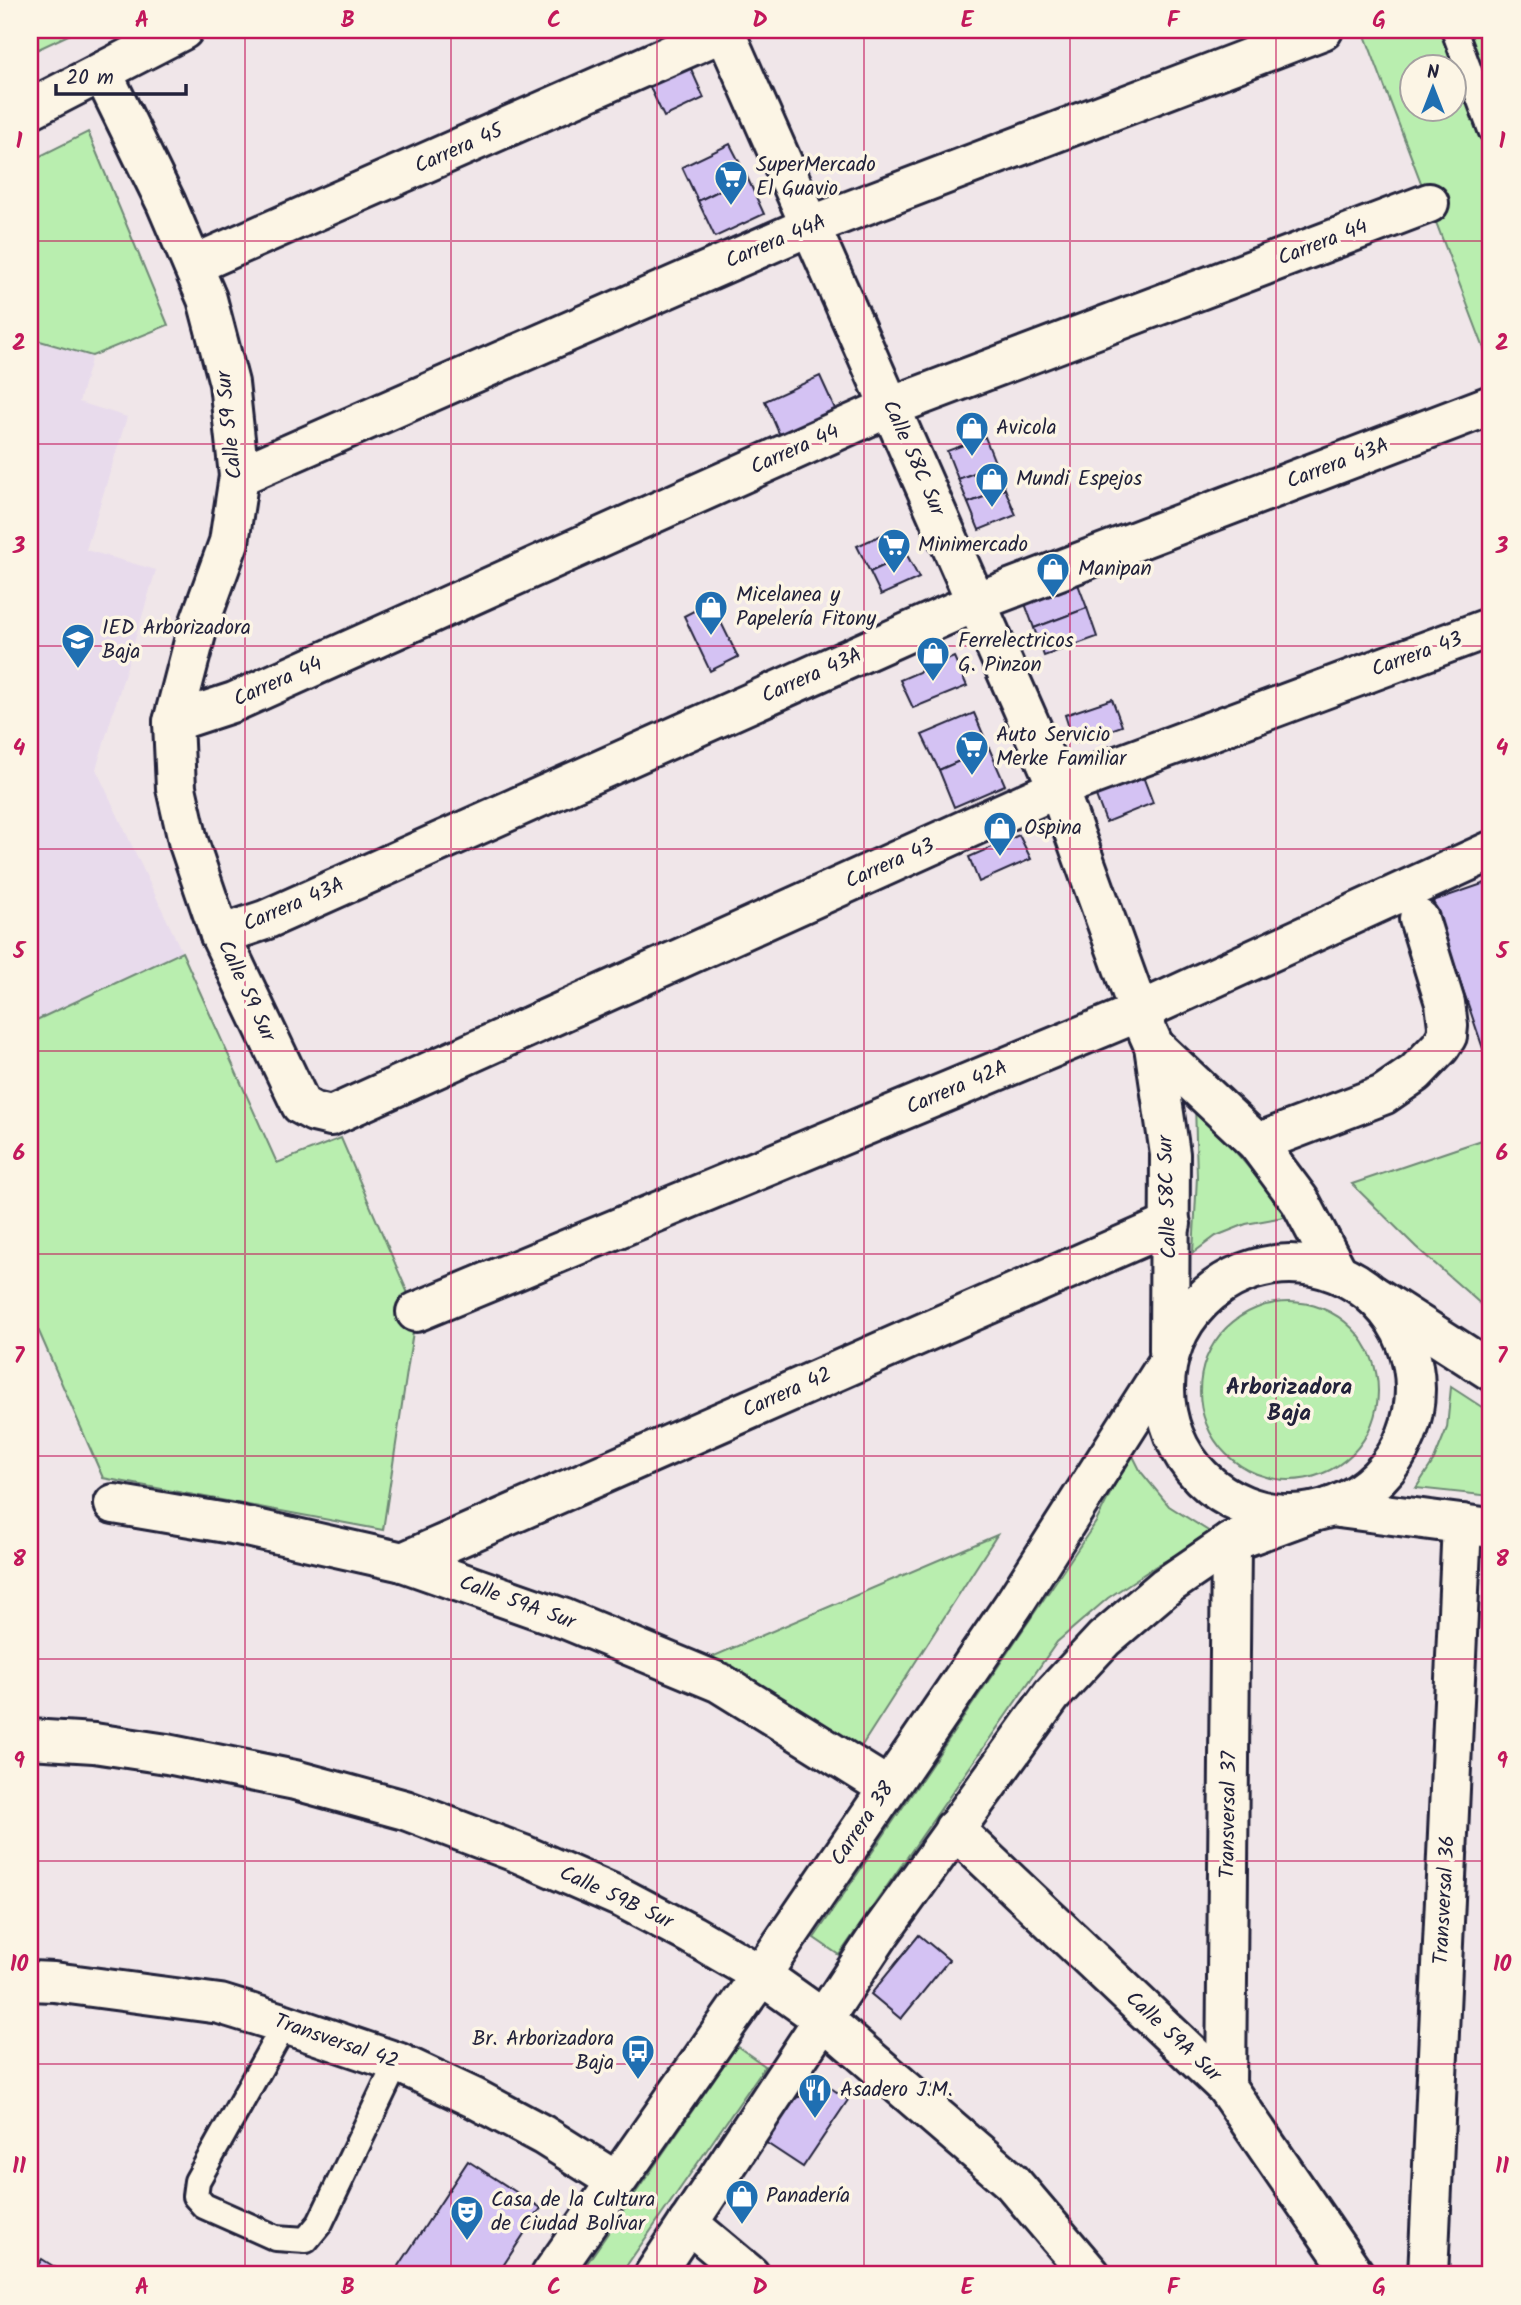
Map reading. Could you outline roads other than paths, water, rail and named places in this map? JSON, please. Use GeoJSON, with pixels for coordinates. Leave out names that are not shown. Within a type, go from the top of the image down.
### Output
{"type":"FeatureCollection","features":[{"type":"Feature","properties":{"kind":"street"},"geometry":{"type":"LineString","coordinates":[[30,109],[183,30]]}},
{"type":"Feature","properties":{"kind":"street","name":"Carrera 44A"},"geometry":{"type":"LineString","coordinates":[[239,476],[810,226],[1323,30]]}},
{"type":"Feature","properties":{"kind":"street","name":"Calle 58C Sur"},"geometry":{"type":"LineString","coordinates":[[724,31],[1058,788],[1147,1029],[1170,1154],[1171,1224],[1165,1408],[1177,1446],[1201,1478],[1234,1502],[1273,1513],[1322,1510]]}},
{"type":"Feature","properties":{"kind":"street","name":"Carrera 45"},"geometry":{"type":"LineString","coordinates":[[193,265],[724,31]]}},
{"type":"Feature","properties":{"kind":"street","name":"Calle 59 Sur"},"geometry":{"type":"LineString","coordinates":[[102,72],[166,203],[207,299],[229,383],[239,476],[229,542],[197,630],[173,722],[176,788],[188,841],[220,935],[301,1105]]}},
{"type":"Feature","properties":{"kind":"street","name":"Carrera 44"},"geometry":{"type":"LineString","coordinates":[[173,722],[234,702],[890,407],[1429,204]]}},
{"type":"Feature","properties":{"kind":"street","name":"Carrera 43A"},"geometry":{"type":"LineString","coordinates":[[220,935],[265,920],[976,603],[1491,405]]}},
{"type":"Feature","properties":{"kind":"street","name":"Carrera 43"},"geometry":{"type":"LineString","coordinates":[[301,1105],[331,1116],[1058,788],[1491,627]]}},
{"type":"Feature","properties":{"kind":"street","name":"Carrera 42A"},"geometry":{"type":"LineString","coordinates":[[416,1312],[1147,1029],[1491,851]]}},
{"type":"Feature","properties":{"kind":"street"},"geometry":{"type":"LineString","coordinates":[[1257,1143],[1383,1095],[1415,1073],[1440,1047],[1447,1036],[1445,1003],[1419,919]]}},
{"type":"Feature","properties":{"kind":"street","name":"Calle 58C Sur"},"geometry":{"type":"LineString","coordinates":[[1147,1029],[1257,1143],[1300,1201],[1338,1273]]}},
{"type":"Feature","properties":{"kind":"street","name":"Carrera 42"},"geometry":{"type":"LineString","coordinates":[[403,1562],[1171,1224]]}},
{"type":"Feature","properties":{"kind":"street","name":"Carrera 38"},"geometry":{"type":"LineString","coordinates":[[551,2275],[761,1975],[1014,1604],[1167,1359],[1189,1313],[1219,1285],[1256,1268],[1298,1263],[1338,1273]]}},
{"type":"Feature","properties":{"kind":"street"},"geometry":{"type":"LineString","coordinates":[[1338,1273],[1491,1371]]}},
{"type":"Feature","properties":{"kind":"street"},"geometry":{"type":"LineString","coordinates":[[653,2275],[823,2019],[954,1829],[1052,1695],[1104,1639],[1165,1587],[1231,1542],[1322,1510],[1364,1490],[1391,1464],[1409,1431],[1412,1419],[1416,1395],[1412,1357],[1398,1323],[1373,1295]]}},
{"type":"Feature","properties":{"kind":"street","name":"Calle 59A Sur"},"geometry":{"type":"LineString","coordinates":[[114,1504],[238,1525],[403,1562],[565,1619],[720,1683],[887,1787]]}},
{"type":"Feature","properties":{"kind":"street"},"geometry":{"type":"LineString","coordinates":[[1322,1510],[1477,1526]]}},
{"type":"Feature","properties":{"kind":"street","name":"Transversal 36"},"geometry":{"type":"LineString","coordinates":[[1428,2275],[1477,1526]]}},
{"type":"Feature","properties":{"kind":"street","name":"Transversal 37"},"geometry":{"type":"LineString","coordinates":[[1226,2087],[1231,1542]]}},
{"type":"Feature","properties":{"kind":"street","name":"Calle 59B Sur"},"geometry":{"type":"LineString","coordinates":[[30,1739],[94,1743],[167,1754],[295,1780],[405,1810],[520,1854],[622,1898],[761,1975],[823,2019],[1012,2182],[1091,2275]]}},
{"type":"Feature","properties":{"kind":"street","name":"Calle 59A Sur"},"geometry":{"type":"LineString","coordinates":[[954,1829],[1226,2087],[1355,2275]]}},
{"type":"Feature","properties":{"kind":"street","name":"Transversal 42"},"geometry":{"type":"LineString","coordinates":[[30,1981],[220,2004],[397,2062],[474,2098],[543,2135],[616,2181]]}},
{"type":"Feature","properties":{"kind":"street"},"geometry":{"type":"LineString","coordinates":[[688,2223],[750,2275]]}},
{"type":"Feature","properties":{"kind":"lane"},"geometry":{"type":"LineString","coordinates":[[1454,30],[1491,130]]}},
{"type":"Feature","properties":{"kind":"lane"},"geometry":{"type":"LineString","coordinates":[[285,2024],[197,2181],[195,2196],[204,2206],[276,2238],[306,2240],[320,2223],[397,2062]]}},
{"type":"Feature","properties":{"kind":"place","name":"SuperMercado El Guavio"},"geometry":{"type":"Point","coordinates":[731,207]}},
{"type":"Feature","properties":{"kind":"place","name":"Avicola"},"geometry":{"type":"Point","coordinates":[972,458]}},
{"type":"Feature","properties":{"kind":"place","name":"Mundi Espejos"},"geometry":{"type":"Point","coordinates":[992,509]}},
{"type":"Feature","properties":{"kind":"place","name":"Minimercado"},"geometry":{"type":"Point","coordinates":[894,575]}},
{"type":"Feature","properties":{"kind":"place","name":"Manipan"},"geometry":{"type":"Point","coordinates":[1053,599]}},
{"type":"Feature","properties":{"kind":"place","name":"Micelanea y Papelería Fitony"},"geometry":{"type":"Point","coordinates":[711,637]}},
{"type":"Feature","properties":{"kind":"place","name":"IED Arborizadora Baja"},"geometry":{"type":"Point","coordinates":[78,670]}},
{"type":"Feature","properties":{"kind":"place","name":"Ferrelectricos G. Pinzon"},"geometry":{"type":"Point","coordinates":[933,683]}},
{"type":"Feature","properties":{"kind":"place","name":"Auto Servicio Merke Familiar"},"geometry":{"type":"Point","coordinates":[972,777]}},
{"type":"Feature","properties":{"kind":"place","name":"Ospina"},"geometry":{"type":"Point","coordinates":[1000,858]}},
{"type":"Feature","properties":{"kind":"place","name":"Br. Arborizadora Baja"},"geometry":{"type":"Point","coordinates":[638,2081]}},
{"type":"Feature","properties":{"kind":"place","name":"Asadero J.M."},"geometry":{"type":"Point","coordinates":[815,2120]}},
{"type":"Feature","properties":{"kind":"place","name":"Panadería"},"geometry":{"type":"Point","coordinates":[742,2226]}},
{"type":"Feature","properties":{"kind":"place","name":"Casa de la Cultura de Ciudad Bolívar"},"geometry":{"type":"Point","coordinates":[467,2242]}},
{"type":"Feature","properties":{"kind":"district","name":"Arborizadora Baja"},"geometry":{"type":"Point","coordinates":[1289,1401]}}]}
